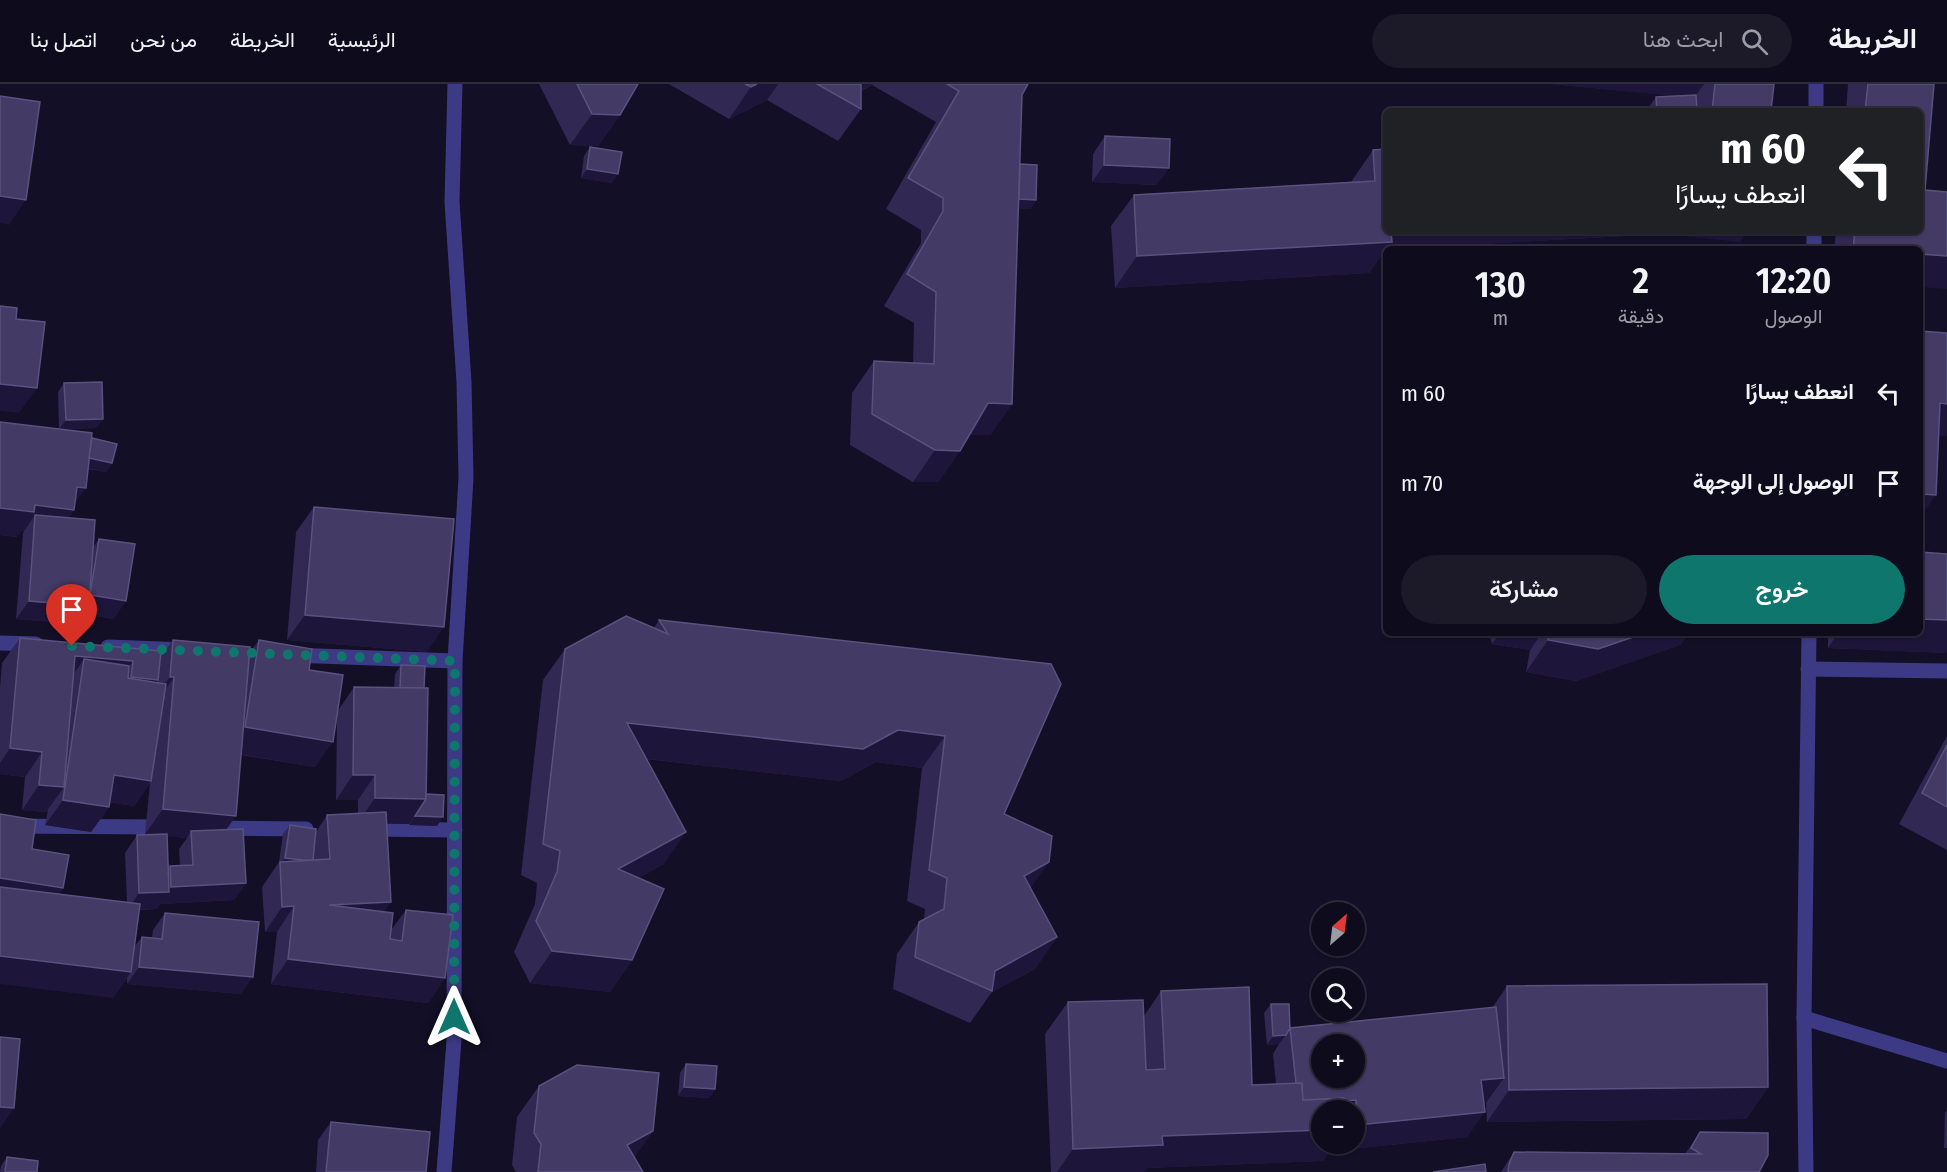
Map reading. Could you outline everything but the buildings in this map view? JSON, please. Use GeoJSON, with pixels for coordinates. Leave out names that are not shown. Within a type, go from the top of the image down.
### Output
{"type":"FeatureCollection","features":[{"type":"Feature","properties":{"kind":"street"},"geometry":{"type":"LineString","coordinates":[[444,1172],[454,1040],[455,661],[466,478],[464,382],[452,202],[455,84]]}},
{"type":"Feature","properties":{"kind":"street"},"geometry":{"type":"LineString","coordinates":[[1816,84],[1816,108]]}},
{"type":"Feature","properties":{"kind":"street"},"geometry":{"type":"LineString","coordinates":[[1806,1172],[1804,1018],[1809,636]]}},
{"type":"Feature","properties":{"kind":"street"},"geometry":{"type":"LineString","coordinates":[[0,643],[48,645]]}},
{"type":"Feature","properties":{"kind":"street"},"geometry":{"type":"LineString","coordinates":[[96,647],[204,651]]}},
{"type":"Feature","properties":{"kind":"street"},"geometry":{"type":"LineString","coordinates":[[275,654],[455,661]]}},
{"type":"Feature","properties":{"kind":"street"},"geometry":{"type":"LineString","coordinates":[[1808,669],[1947,671]]}},
{"type":"Feature","properties":{"kind":"street"},"geometry":{"type":"LineString","coordinates":[[0,826],[323,829]]}},
{"type":"Feature","properties":{"kind":"street"},"geometry":{"type":"LineString","coordinates":[[347,829],[455,830]]}},
{"type":"Feature","properties":{"kind":"street"},"geometry":{"type":"LineString","coordinates":[[1804,1018],[1947,1061]]}},
{"type":"Feature","properties":{"kind":"route"},"geometry":{"type":"LineString","coordinates":[[72,646],[455,661],[454,1017]]}}]}
